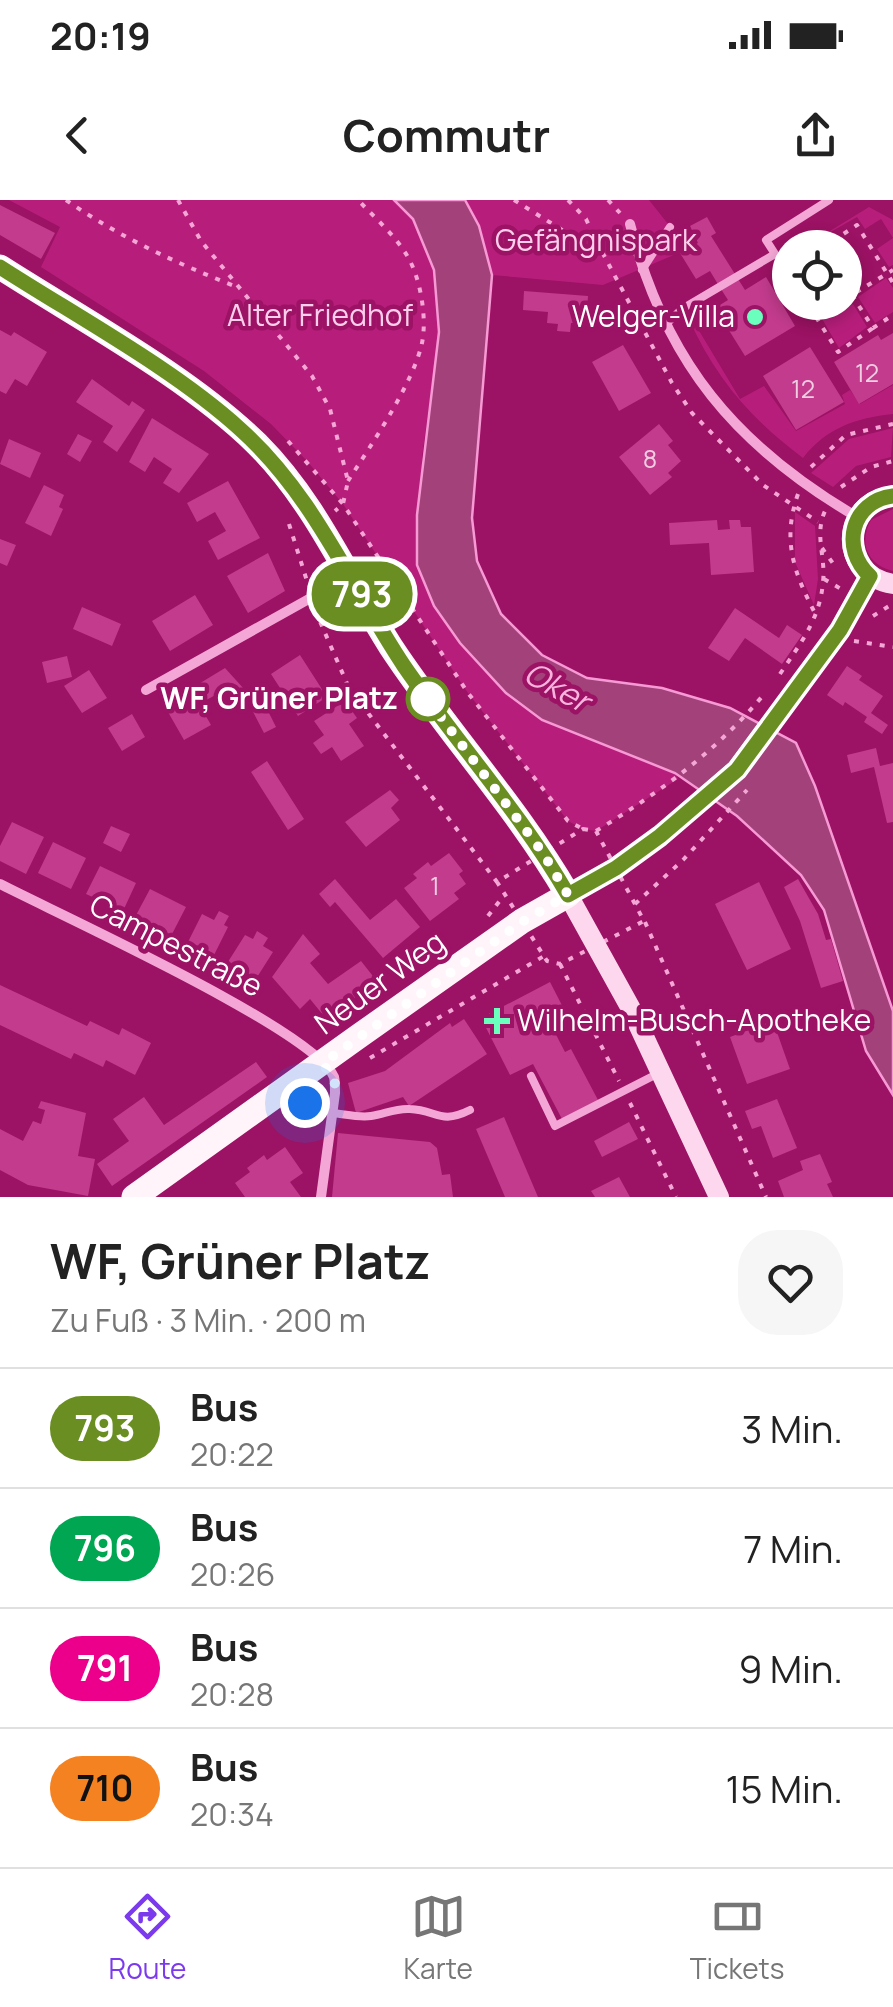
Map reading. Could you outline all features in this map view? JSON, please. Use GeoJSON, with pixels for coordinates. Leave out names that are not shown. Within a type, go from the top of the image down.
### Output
{"type":"FeatureCollection","features":[{"type":"Feature","properties":{"kind":"main road"},"geometry":{"type":"LineString","coordinates":[[0,267],[176,381],[237,426],[286,475],[321,525],[398,656],[543,853],[568,895]]}},
{"type":"Feature","properties":{"kind":"main road","name":"Neuer Weg"},"geometry":{"type":"LineString","coordinates":[[134,1197],[522,922],[568,895]]}},
{"type":"Feature","properties":{"kind":"street"},"geometry":{"type":"LineString","coordinates":[[630,224],[642,270],[665,324],[703,388],[747,436],[802,481],[858,517]]}},
{"type":"Feature","properties":{"kind":"street"},"geometry":{"type":"LineString","coordinates":[[893,496],[874,501],[858,517],[852,544],[857,562],[870,576],[893,584]]}},
{"type":"Feature","properties":{"kind":"street"},"geometry":{"type":"LineString","coordinates":[[146,690],[352,576]]}},
{"type":"Feature","properties":{"kind":"street"},"geometry":{"type":"LineString","coordinates":[[720,1197],[661,1072],[568,895],[616,868],[737,770],[840,630],[870,576]]}},
{"type":"Feature","properties":{"kind":"street","name":"Campestraße"},"geometry":{"type":"LineString","coordinates":[[0,884],[258,1016],[323,1063]]}},
{"type":"Feature","properties":{"kind":"street"},"geometry":{"type":"LineString","coordinates":[[322,1197],[335,1084],[323,1063]]}},
{"type":"Feature","properties":{"kind":"lane"},"geometry":{"type":"LineString","coordinates":[[665,324],[682,309],[775,254],[766,240],[829,200]]}},
{"type":"Feature","properties":{"kind":"lane"},"geometry":{"type":"LineString","coordinates":[[642,270],[670,227]]}},
{"type":"Feature","properties":{"kind":"lane"},"geometry":{"type":"LineString","coordinates":[[531,1076],[555,1126],[661,1072]]}},
{"type":"Feature","properties":{"kind":"lane"},"geometry":{"type":"LineString","coordinates":[[332,1113],[368,1117],[413,1108],[432,1116],[454,1118],[470,1110]]}},
{"type":"Feature","properties":{"kind":"path"},"geometry":{"type":"LineString","coordinates":[[66,200],[154,254],[241,289]]}},
{"type":"Feature","properties":{"kind":"path"},"geometry":{"type":"LineString","coordinates":[[178,200],[200,241],[312,376],[330,409],[348,481]]}},
{"type":"Feature","properties":{"kind":"path"},"geometry":{"type":"LineString","coordinates":[[321,525],[343,504],[348,481],[412,372],[422,342],[423,310],[412,263],[400,244],[358,200]]}},
{"type":"Feature","properties":{"kind":"path"},"geometry":{"type":"LineString","coordinates":[[514,200],[537,217],[600,248]]}},
{"type":"Feature","properties":{"kind":"path"},"geometry":{"type":"LineString","coordinates":[[568,200],[586,219],[617,280]]}},
{"type":"Feature","properties":{"kind":"path"},"geometry":{"type":"LineString","coordinates":[[862,232],[893,283]]}},
{"type":"Feature","properties":{"kind":"path"},"geometry":{"type":"LineString","coordinates":[[862,289],[893,270]]}},
{"type":"Feature","properties":{"kind":"path"},"geometry":{"type":"LineString","coordinates":[[862,311],[873,328]]}},
{"type":"Feature","properties":{"kind":"path"},"geometry":{"type":"LineString","coordinates":[[818,320],[838,352],[893,315]]}},
{"type":"Feature","properties":{"kind":"path"},"geometry":{"type":"LineString","coordinates":[[812,465],[846,435],[893,424]]}},
{"type":"Feature","properties":{"kind":"path"},"geometry":{"type":"LineString","coordinates":[[778,676],[817,617],[795,573],[790,535],[794,506]]}},
{"type":"Feature","properties":{"kind":"path"},"geometry":{"type":"LineString","coordinates":[[283,510],[296,538],[323,632],[350,688],[497,882]]}},
{"type":"Feature","properties":{"kind":"path"},"geometry":{"type":"LineString","coordinates":[[871,618],[893,604]]}},
{"type":"Feature","properties":{"kind":"path"},"geometry":{"type":"LineString","coordinates":[[862,630],[854,641],[893,647]]}},
{"type":"Feature","properties":{"kind":"path"},"geometry":{"type":"LineString","coordinates":[[596,832],[678,779],[738,725],[770,688]]}},
{"type":"Feature","properties":{"kind":"path"},"geometry":{"type":"LineString","coordinates":[[635,904],[728,812]]}},
{"type":"Feature","properties":{"kind":"path"},"geometry":{"type":"LineString","coordinates":[[644,921],[766,1197]]}},
{"type":"Feature","properties":{"kind":"path"},"geometry":{"type":"LineString","coordinates":[[366,1061],[544,956]]}},
{"type":"Feature","properties":{"kind":"green space","name":"Alter Friedhof"},"geometry":{"type":"Polygon","coordinates":[[[9,200],[394,200],[413,219],[434,270],[439,332],[422,457],[434,606],[460,643],[506,693],[542,720],[675,773],[678,779],[596,831],[568,821],[468,693],[343,504],[307,461],[271,424],[204,371],[41,267],[60,227],[9,200]]]}},
{"type":"Feature","properties":{"kind":"green space","name":"Gefängnispark"},"geometry":{"type":"Polygon","coordinates":[[[465,200],[649,200],[688,249],[603,285],[492,275],[479,226],[465,200]]]}},
{"type":"Feature","properties":{"kind":"green space"},"geometry":{"type":"Polygon","coordinates":[[[869,207],[893,220],[893,238],[881,219],[865,229],[857,217],[832,230],[869,207]]]}},
{"type":"Feature","properties":{"kind":"green space"},"geometry":{"type":"Polygon","coordinates":[[[893,238],[893,265],[889,267],[877,249],[893,238]]]}},
{"type":"Feature","properties":{"kind":"green space"},"geometry":{"type":"Polygon","coordinates":[[[886,278],[893,288],[893,312],[875,323],[862,303],[862,294],[886,278]]]}},
{"type":"Feature","properties":{"kind":"green space"},"geometry":{"type":"Polygon","coordinates":[[[689,319],[740,399],[764,386],[796,431],[845,404],[842,395],[850,390],[860,404],[893,385],[893,414],[843,426],[803,458],[767,429],[737,396],[723,379],[689,319]]]}},
{"type":"Feature","properties":{"kind":"green space"},"geometry":{"type":"Polygon","coordinates":[[[862,319],[867,327],[839,348],[823,320],[862,319]]]}},
{"type":"Feature","properties":{"kind":"green space"},"geometry":{"type":"Polygon","coordinates":[[[893,428],[891,457],[856,466],[833,487],[811,473],[849,439],[893,428]]]}},
{"type":"Feature","properties":{"kind":"green space"},"geometry":{"type":"Polygon","coordinates":[[[893,509],[893,571],[872,559],[865,537],[871,520],[893,509]]]}},
{"type":"Feature","properties":{"kind":"green space"},"geometry":{"type":"Polygon","coordinates":[[[795,512],[815,526],[818,579],[814,605],[795,562],[795,512]]]}},
{"type":"Feature","properties":{"kind":"water","name":"Oker"},"geometry":{"type":"Polygon","coordinates":[[[394,200],[465,200],[479,226],[492,275],[472,518],[477,561],[501,614],[542,655],[587,678],[662,688],[730,708],[796,743],[815,786],[893,1011],[893,1095],[866,1051],[824,910],[801,875],[737,816],[675,773],[542,720],[506,693],[460,643],[434,606],[417,565],[417,515],[439,332],[434,270],[413,219],[394,200]]]}},
{"type":"Feature","properties":{"kind":"building"},"geometry":{"type":"Polygon","coordinates":[[[0,205],[55,233],[41,259],[0,235],[0,205]]]}},
{"type":"Feature","properties":{"kind":"building"},"geometry":{"type":"Polygon","coordinates":[[[707,217],[716,233],[711,236],[745,290],[766,277],[772,287],[772,320],[791,320],[795,326],[745,356],[715,308],[728,300],[710,271],[696,279],[680,253],[698,243],[690,226],[707,217]]]}},
{"type":"Feature","properties":{"kind":"building"},"geometry":{"type":"Polygon","coordinates":[[[524,291],[588,296],[586,324],[571,323],[570,332],[557,331],[558,324],[547,323],[548,312],[523,310],[524,291]]]}},
{"type":"Feature","properties":{"kind":"building"},"geometry":{"type":"Polygon","coordinates":[[[0,330],[11,336],[14,332],[47,352],[27,386],[15,379],[6,394],[0,391],[0,330]]]}},
{"type":"Feature","properties":{"kind":"building"},"geometry":{"type":"Polygon","coordinates":[[[893,333],[893,384],[859,404],[834,362],[878,335],[881,340],[893,333]]]}},
{"type":"Feature","properties":{"kind":"building"},"geometry":{"type":"Polygon","coordinates":[[[623,345],[651,393],[619,411],[592,362],[623,345]]]}},
{"type":"Feature","properties":{"kind":"building"},"geometry":{"type":"Polygon","coordinates":[[[810,347],[844,402],[796,430],[763,376],[810,347]]]}},
{"type":"Feature","properties":{"kind":"building"},"geometry":{"type":"Polygon","coordinates":[[[92,379],[129,406],[132,401],[145,410],[117,452],[103,442],[113,426],[76,402],[92,379]]]}},
{"type":"Feature","properties":{"kind":"building"},"geometry":{"type":"Polygon","coordinates":[[[152,418],[209,454],[179,493],[163,483],[172,469],[154,457],[145,472],[129,462],[152,418]]]}},
{"type":"Feature","properties":{"kind":"building"},"geometry":{"type":"Polygon","coordinates":[[[659,424],[673,441],[668,445],[681,461],[668,473],[672,477],[650,495],[619,457],[659,424]]]}},
{"type":"Feature","properties":{"kind":"building"},"geometry":{"type":"Polygon","coordinates":[[[78,434],[92,441],[80,462],[67,454],[78,434]]]}},
{"type":"Feature","properties":{"kind":"building"},"geometry":{"type":"Polygon","coordinates":[[[9,439],[41,453],[30,478],[0,464],[9,439]]]}},
{"type":"Feature","properties":{"kind":"building"},"geometry":{"type":"Polygon","coordinates":[[[228,481],[260,538],[218,560],[208,541],[226,531],[215,512],[197,522],[187,503],[228,481]]]}},
{"type":"Feature","properties":{"kind":"building"},"geometry":{"type":"Polygon","coordinates":[[[44,485],[64,495],[59,507],[63,509],[51,536],[25,523],[44,485]]]}},
{"type":"Feature","properties":{"kind":"building"},"geometry":{"type":"Polygon","coordinates":[[[717,520],[718,530],[730,529],[729,520],[740,520],[741,527],[751,527],[754,572],[711,575],[709,543],[670,545],[669,523],[717,520]]]}},
{"type":"Feature","properties":{"kind":"building"},"geometry":{"type":"Polygon","coordinates":[[[0,539],[16,545],[7,566],[0,563],[0,539]]]}},
{"type":"Feature","properties":{"kind":"building"},"geometry":{"type":"Polygon","coordinates":[[[268,553],[285,591],[248,613],[227,576],[268,553]]]}},
{"type":"Feature","properties":{"kind":"building"},"geometry":{"type":"Polygon","coordinates":[[[195,595],[213,625],[170,651],[152,621],[195,595]]]}},
{"type":"Feature","properties":{"kind":"building"},"geometry":{"type":"Polygon","coordinates":[[[82,607],[121,624],[112,646],[73,629],[82,607]]]}},
{"type":"Feature","properties":{"kind":"building"},"geometry":{"type":"Polygon","coordinates":[[[735,608],[779,638],[787,625],[802,635],[782,664],[745,638],[729,661],[708,648],[735,608]]]}},
{"type":"Feature","properties":{"kind":"building"},"geometry":{"type":"Polygon","coordinates":[[[300,655],[327,697],[298,716],[271,674],[300,655]]]}},
{"type":"Feature","properties":{"kind":"building"},"geometry":{"type":"Polygon","coordinates":[[[67,656],[72,677],[47,683],[42,662],[67,656]]]}},
{"type":"Feature","properties":{"kind":"building"},"geometry":{"type":"Polygon","coordinates":[[[847,666],[862,676],[859,680],[883,696],[871,713],[888,725],[882,734],[864,722],[867,717],[827,695],[847,666]]]}},
{"type":"Feature","properties":{"kind":"building"},"geometry":{"type":"Polygon","coordinates":[[[225,668],[254,700],[260,695],[276,727],[264,733],[249,704],[240,713],[221,692],[199,704],[211,725],[184,740],[164,705],[225,668]]]}},
{"type":"Feature","properties":{"kind":"building"},"geometry":{"type":"Polygon","coordinates":[[[89,670],[107,698],[82,713],[64,686],[89,670]]]}},
{"type":"Feature","properties":{"kind":"building"},"geometry":{"type":"Polygon","coordinates":[[[345,701],[357,718],[349,724],[364,746],[341,761],[332,747],[321,754],[313,743],[324,735],[314,721],[345,701]]]}},
{"type":"Feature","properties":{"kind":"building"},"geometry":{"type":"Polygon","coordinates":[[[132,714],[145,737],[122,751],[108,728],[132,714]]]}},
{"type":"Feature","properties":{"kind":"building"},"geometry":{"type":"Polygon","coordinates":[[[876,748],[880,766],[893,763],[893,822],[887,823],[874,767],[851,773],[847,755],[876,748]]]}},
{"type":"Feature","properties":{"kind":"building"},"geometry":{"type":"Polygon","coordinates":[[[267,761],[304,819],[288,830],[251,772],[267,761]]]}},
{"type":"Feature","properties":{"kind":"building"},"geometry":{"type":"Polygon","coordinates":[[[390,790],[399,800],[391,808],[400,820],[366,847],[345,822],[390,790]]]}},
{"type":"Feature","properties":{"kind":"building"},"geometry":{"type":"Polygon","coordinates":[[[12,822],[44,837],[26,874],[0,861],[0,846],[12,822]]]}},
{"type":"Feature","properties":{"kind":"building"},"geometry":{"type":"Polygon","coordinates":[[[111,826],[130,834],[121,852],[103,843],[111,826]]]}},
{"type":"Feature","properties":{"kind":"building"},"geometry":{"type":"Polygon","coordinates":[[[53,842],[86,858],[71,889],[38,873],[53,842]]]}},
{"type":"Feature","properties":{"kind":"building"},"geometry":{"type":"Polygon","coordinates":[[[449,853],[463,871],[459,874],[466,884],[454,893],[459,899],[430,921],[404,888],[428,862],[431,866],[449,853]]]}},
{"type":"Feature","properties":{"kind":"building"},"geometry":{"type":"Polygon","coordinates":[[[100,866],[136,883],[123,911],[86,894],[100,866]]]}},
{"type":"Feature","properties":{"kind":"building"},"geometry":{"type":"Polygon","coordinates":[[[335,879],[370,920],[396,899],[420,927],[383,958],[335,902],[330,907],[319,894],[335,879]]]}},
{"type":"Feature","properties":{"kind":"building"},"geometry":{"type":"Polygon","coordinates":[[[798,879],[818,914],[826,940],[831,939],[843,981],[821,988],[800,921],[784,887],[798,879]]]}},
{"type":"Feature","properties":{"kind":"building"},"geometry":{"type":"Polygon","coordinates":[[[759,882],[791,949],[747,970],[715,904],[759,882]]]}},
{"type":"Feature","properties":{"kind":"building"},"geometry":{"type":"Polygon","coordinates":[[[150,889],[186,907],[170,938],[134,919],[150,889]]]}},
{"type":"Feature","properties":{"kind":"building"},"geometry":{"type":"Polygon","coordinates":[[[219,911],[229,916],[224,925],[228,927],[212,959],[186,946],[202,914],[214,920],[219,911]]]}},
{"type":"Feature","properties":{"kind":"building"},"geometry":{"type":"Polygon","coordinates":[[[257,931],[268,938],[263,946],[273,952],[254,982],[226,965],[245,935],[253,939],[257,931]]]}},
{"type":"Feature","properties":{"kind":"building"},"geometry":{"type":"Polygon","coordinates":[[[303,934],[320,954],[310,963],[328,984],[361,961],[376,980],[328,1021],[310,999],[300,1009],[272,977],[303,934]]]}},
{"type":"Feature","properties":{"kind":"building"},"geometry":{"type":"Polygon","coordinates":[[[550,982],[568,1017],[551,1025],[565,1052],[571,1049],[598,1100],[562,1119],[533,1064],[510,1075],[481,1018],[550,982]]]}},
{"type":"Feature","properties":{"kind":"building"},"geometry":{"type":"Polygon","coordinates":[[[0,985],[87,1026],[90,1021],[119,1035],[122,1028],[151,1043],[135,1075],[106,1060],[103,1067],[74,1053],[71,1059],[0,1025],[0,985]]]}},
{"type":"Feature","properties":{"kind":"building"},"geometry":{"type":"Polygon","coordinates":[[[464,1019],[487,1054],[409,1106],[403,1097],[356,1113],[348,1083],[385,1071],[450,1023],[452,1027],[464,1019]]]}},
{"type":"Feature","properties":{"kind":"building"},"geometry":{"type":"Polygon","coordinates":[[[773,1021],[790,1069],[747,1084],[730,1037],[773,1021]]]}},
{"type":"Feature","properties":{"kind":"building"},"geometry":{"type":"Polygon","coordinates":[[[256,1062],[267,1077],[112,1186],[97,1164],[129,1141],[113,1119],[144,1097],[164,1125],[256,1062]]]}},
{"type":"Feature","properties":{"kind":"building"},"geometry":{"type":"Polygon","coordinates":[[[777,1099],[797,1148],[773,1158],[761,1126],[752,1129],[745,1111],[777,1099]]]}},
{"type":"Feature","properties":{"kind":"building"},"geometry":{"type":"Polygon","coordinates":[[[41,1101],[86,1113],[78,1156],[95,1159],[88,1196],[28,1185],[0,1170],[0,1129],[23,1141],[33,1121],[41,1124],[45,1110],[38,1108],[41,1101]]]}},
{"type":"Feature","properties":{"kind":"building"},"geometry":{"type":"Polygon","coordinates":[[[504,1117],[538,1197],[505,1197],[476,1129],[504,1117]]]}},
{"type":"Feature","properties":{"kind":"building"},"geometry":{"type":"Polygon","coordinates":[[[629,1122],[638,1139],[602,1157],[594,1141],[629,1122]]]}},
{"type":"Feature","properties":{"kind":"building"},"geometry":{"type":"Polygon","coordinates":[[[338,1133],[430,1142],[437,1148],[442,1175],[450,1174],[453,1197],[332,1197],[338,1133]]]}},
{"type":"Feature","properties":{"kind":"building"},"geometry":{"type":"Polygon","coordinates":[[[285,1147],[303,1173],[290,1182],[301,1197],[245,1197],[235,1183],[250,1172],[247,1168],[264,1155],[267,1160],[285,1147]]]}},
{"type":"Feature","properties":{"kind":"building"},"geometry":{"type":"Polygon","coordinates":[[[820,1154],[832,1182],[827,1184],[833,1197],[784,1197],[778,1181],[803,1170],[800,1161],[820,1154]]]}},
{"type":"Feature","properties":{"kind":"building"},"geometry":{"type":"Polygon","coordinates":[[[619,1177],[630,1197],[595,1197],[591,1191],[619,1177]]]}},
{"type":"Feature","properties":{"kind":"bus line","name":"793"},"geometry":{"type":"LineString","coordinates":[[0,267],[176,381],[237,426],[286,475],[321,525],[389,643],[543,853],[568,895],[616,868],[660,836],[737,770],[840,630],[870,576],[854,553],[854,526],[874,501],[893,496]]}},
{"type":"Feature","properties":{"kind":"place","name":"Welger-Villa"},"geometry":{"type":"Point","coordinates":[755,317]}},
{"type":"Feature","properties":{"kind":"place","name":"WF, Grüner Platz"},"geometry":{"type":"Point","coordinates":[428,699]}},
{"type":"Feature","properties":{"kind":"place","name":"Wilhelm-Busch-Apotheke"},"geometry":{"type":"Point","coordinates":[497,1021]}},
{"type":"Feature","properties":{"kind":"route"},"geometry":{"type":"LineString","coordinates":[[305,1103],[335,1084],[323,1063],[522,922],[568,895],[543,853],[423,693],[428,699]]}}]}
